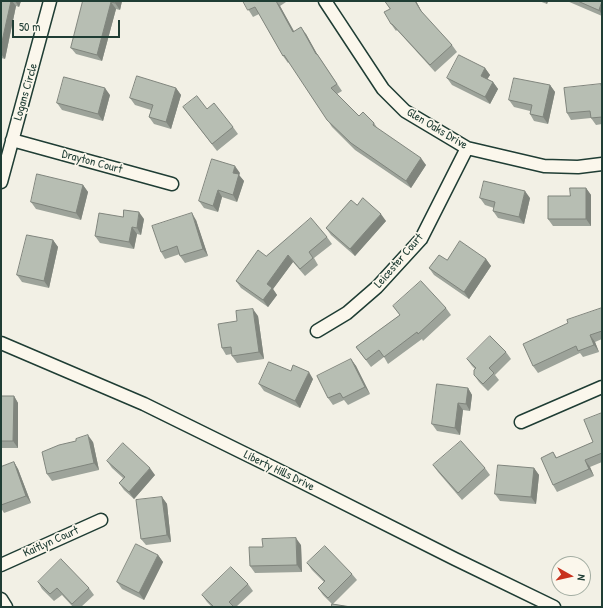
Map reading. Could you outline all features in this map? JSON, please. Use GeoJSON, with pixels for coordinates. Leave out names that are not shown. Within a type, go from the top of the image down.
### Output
{"type":"FeatureCollection","features":[{"type":"Feature","properties":{"kind":"street","name":"Logans Circle"},"geometry":{"type":"LineString","coordinates":[[1,182],[50,1]]}},
{"type":"Feature","properties":{"kind":"street","name":"Glen Oaks Drive"},"geometry":{"type":"LineString","coordinates":[[325,1],[383,89],[405,111],[467,148],[544,166],[578,167],[602,164]]}},
{"type":"Feature","properties":{"kind":"street","name":"Drayton Court"},"geometry":{"type":"LineString","coordinates":[[12,140],[172,184]]}},
{"type":"Feature","properties":{"kind":"street","name":"Leicester Court"},"geometry":{"type":"LineString","coordinates":[[317,331],[347,313],[377,287],[421,239],[467,148]]}},
{"type":"Feature","properties":{"kind":"street","name":"Liberty Hills Drive"},"geometry":{"type":"LineString","coordinates":[[1,343],[144,404],[554,607]]}},
{"type":"Feature","properties":{"kind":"street"},"geometry":{"type":"LineString","coordinates":[[521,422],[602,387]]}},
{"type":"Feature","properties":{"kind":"street","name":"Kaitlyn Court"},"geometry":{"type":"LineString","coordinates":[[1,564],[101,520]]}},
{"type":"Feature","properties":{"kind":"street"},"geometry":{"type":"LineString","coordinates":[[1,599],[6,607]]}},
{"type":"Feature","properties":{"kind":"building"},"geometry":{"type":"Polygon","coordinates":[[[1,1],[11,1],[1,46],[1,1]]]}},
{"type":"Feature","properties":{"kind":"building"},"geometry":{"type":"Polygon","coordinates":[[[83,1],[115,1],[115,3],[111,2],[97,55],[71,48],[83,1]]]}},
{"type":"Feature","properties":{"kind":"building"},"geometry":{"type":"Polygon","coordinates":[[[243,1],[276,1],[293,32],[301,27],[316,54],[337,84],[331,88],[359,116],[363,112],[374,123],[373,125],[421,158],[406,181],[351,143],[327,120],[284,55],[283,56],[255,7],[248,10],[243,1]]]}},
{"type":"Feature","properties":{"kind":"building"},"geometry":{"type":"Polygon","coordinates":[[[385,1],[415,1],[421,11],[452,45],[430,65],[391,24],[384,12],[390,9],[385,1]]]}},
{"type":"Feature","properties":{"kind":"building"},"geometry":{"type":"Polygon","coordinates":[[[578,1],[602,1],[599,10],[578,1]]]}},
{"type":"Feature","properties":{"kind":"building"},"geometry":{"type":"Polygon","coordinates":[[[459,55],[485,68],[481,76],[493,82],[485,97],[447,78],[459,55]]]}},
{"type":"Feature","properties":{"kind":"building"},"geometry":{"type":"Polygon","coordinates":[[[137,76],[176,88],[166,122],[149,117],[153,105],[130,98],[137,76]]]}},
{"type":"Feature","properties":{"kind":"building"},"geometry":{"type":"Polygon","coordinates":[[[64,77],[105,88],[98,114],[57,103],[64,77]]]}},
{"type":"Feature","properties":{"kind":"building"},"geometry":{"type":"Polygon","coordinates":[[[514,78],[550,85],[543,117],[530,114],[532,105],[509,100],[514,78]]]}},
{"type":"Feature","properties":{"kind":"building"},"geometry":{"type":"Polygon","coordinates":[[[601,84],[602,117],[591,118],[590,111],[567,113],[564,88],[601,84]]]}},
{"type":"Feature","properties":{"kind":"building"},"geometry":{"type":"Polygon","coordinates":[[[197,96],[207,109],[214,103],[233,127],[212,144],[183,107],[197,96]]]}},
{"type":"Feature","properties":{"kind":"building"},"geometry":{"type":"Polygon","coordinates":[[[212,159],[235,166],[233,173],[239,174],[233,195],[218,190],[213,206],[199,201],[212,159]]]}},
{"type":"Feature","properties":{"kind":"building"},"geometry":{"type":"Polygon","coordinates":[[[37,174],[83,185],[76,213],[31,202],[37,174]]]}},
{"type":"Feature","properties":{"kind":"building"},"geometry":{"type":"Polygon","coordinates":[[[484,181],[525,191],[519,217],[493,211],[495,202],[480,198],[484,181]]]}},
{"type":"Feature","properties":{"kind":"building"},"geometry":{"type":"Polygon","coordinates":[[[570,188],[586,188],[586,219],[548,219],[548,196],[570,196],[570,188]]]}},
{"type":"Feature","properties":{"kind":"building"},"geometry":{"type":"Polygon","coordinates":[[[363,198],[381,214],[350,249],[326,228],[351,200],[357,205],[363,198]]]}},
{"type":"Feature","properties":{"kind":"building"},"geometry":{"type":"Polygon","coordinates":[[[124,210],[139,212],[137,228],[132,227],[129,242],[95,236],[99,213],[123,217],[124,210]]]}},
{"type":"Feature","properties":{"kind":"building"},"geometry":{"type":"Polygon","coordinates":[[[192,213],[203,249],[180,256],[177,246],[161,252],[152,226],[192,213]]]}},
{"type":"Feature","properties":{"kind":"building"},"geometry":{"type":"Polygon","coordinates":[[[311,218],[327,237],[309,252],[313,258],[300,269],[288,255],[267,284],[272,288],[263,300],[236,281],[258,250],[266,256],[311,218]]]}},
{"type":"Feature","properties":{"kind":"building"},"geometry":{"type":"Polygon","coordinates":[[[27,235],[53,240],[44,281],[17,275],[27,235]]]}},
{"type":"Feature","properties":{"kind":"building"},"geometry":{"type":"Polygon","coordinates":[[[460,241],[486,259],[464,292],[429,268],[439,255],[447,260],[460,241]]]}},
{"type":"Feature","properties":{"kind":"building"},"geometry":{"type":"Polygon","coordinates":[[[421,281],[446,308],[418,334],[417,332],[384,357],[379,350],[366,360],[356,347],[400,315],[393,306],[421,281]]]}},
{"type":"Feature","properties":{"kind":"building"},"geometry":{"type":"Polygon","coordinates":[[[602,308],[602,331],[590,335],[594,345],[578,351],[576,346],[533,366],[523,344],[568,323],[567,320],[602,308]]]}},
{"type":"Feature","properties":{"kind":"building"},"geometry":{"type":"Polygon","coordinates":[[[253,309],[259,352],[232,356],[231,347],[222,348],[218,324],[237,321],[236,311],[253,309]]]}},
{"type":"Feature","properties":{"kind":"building"},"geometry":{"type":"Polygon","coordinates":[[[490,336],[506,352],[489,368],[494,373],[483,384],[474,375],[474,370],[476,368],[467,359],[490,336]]]}},
{"type":"Feature","properties":{"kind":"building"},"geometry":{"type":"Polygon","coordinates":[[[351,359],[365,387],[343,398],[340,393],[328,398],[317,376],[351,359]]]}},
{"type":"Feature","properties":{"kind":"building"},"geometry":{"type":"Polygon","coordinates":[[[269,362],[291,371],[293,365],[309,372],[295,401],[259,384],[269,362]]]}},
{"type":"Feature","properties":{"kind":"building"},"geometry":{"type":"Polygon","coordinates":[[[437,384],[468,388],[466,404],[458,403],[455,428],[432,424],[437,384]]]}},
{"type":"Feature","properties":{"kind":"building"},"geometry":{"type":"Polygon","coordinates":[[[1,396],[14,396],[13,441],[1,441],[1,396]]]}},
{"type":"Feature","properties":{"kind":"building"},"geometry":{"type":"Polygon","coordinates":[[[602,413],[602,453],[585,460],[589,469],[553,485],[541,458],[553,452],[556,458],[593,442],[584,420],[602,413]]]}},
{"type":"Feature","properties":{"kind":"building"},"geometry":{"type":"Polygon","coordinates":[[[88,435],[94,463],[47,474],[42,452],[59,445],[76,441],[76,439],[88,435]]]}},
{"type":"Feature","properties":{"kind":"building"},"geometry":{"type":"Polygon","coordinates":[[[461,441],[485,468],[458,493],[433,465],[461,441]]]}},
{"type":"Feature","properties":{"kind":"building"},"geometry":{"type":"Polygon","coordinates":[[[123,443],[150,468],[129,492],[119,483],[125,477],[107,461],[123,443]]]}},
{"type":"Feature","properties":{"kind":"building"},"geometry":{"type":"Polygon","coordinates":[[[14,462],[26,496],[1,505],[1,467],[14,462]]]}},
{"type":"Feature","properties":{"kind":"building"},"geometry":{"type":"Polygon","coordinates":[[[498,465],[534,468],[531,497],[495,494],[498,465]]]}},
{"type":"Feature","properties":{"kind":"building"},"geometry":{"type":"Polygon","coordinates":[[[162,497],[167,535],[141,539],[136,500],[162,497]]]}},
{"type":"Feature","properties":{"kind":"building"},"geometry":{"type":"Polygon","coordinates":[[[296,538],[297,565],[250,566],[249,547],[263,547],[262,539],[296,538]]]}},
{"type":"Feature","properties":{"kind":"building"},"geometry":{"type":"Polygon","coordinates":[[[136,544],[158,555],[139,593],[117,582],[136,544]]]}},
{"type":"Feature","properties":{"kind":"building"},"geometry":{"type":"Polygon","coordinates":[[[325,546],[352,574],[328,598],[318,588],[325,581],[307,563],[325,546]]]}},
{"type":"Feature","properties":{"kind":"building"},"geometry":{"type":"Polygon","coordinates":[[[61,559],[89,588],[72,604],[57,588],[50,594],[38,582],[61,559]]]}},
{"type":"Feature","properties":{"kind":"building"},"geometry":{"type":"Polygon","coordinates":[[[231,567],[248,584],[229,602],[234,607],[214,607],[202,595],[231,567]]]}},
{"type":"Feature","properties":{"kind":"building"},"geometry":{"type":"Polygon","coordinates":[[[332,604],[351,607],[332,607],[332,604]]]}}]}
